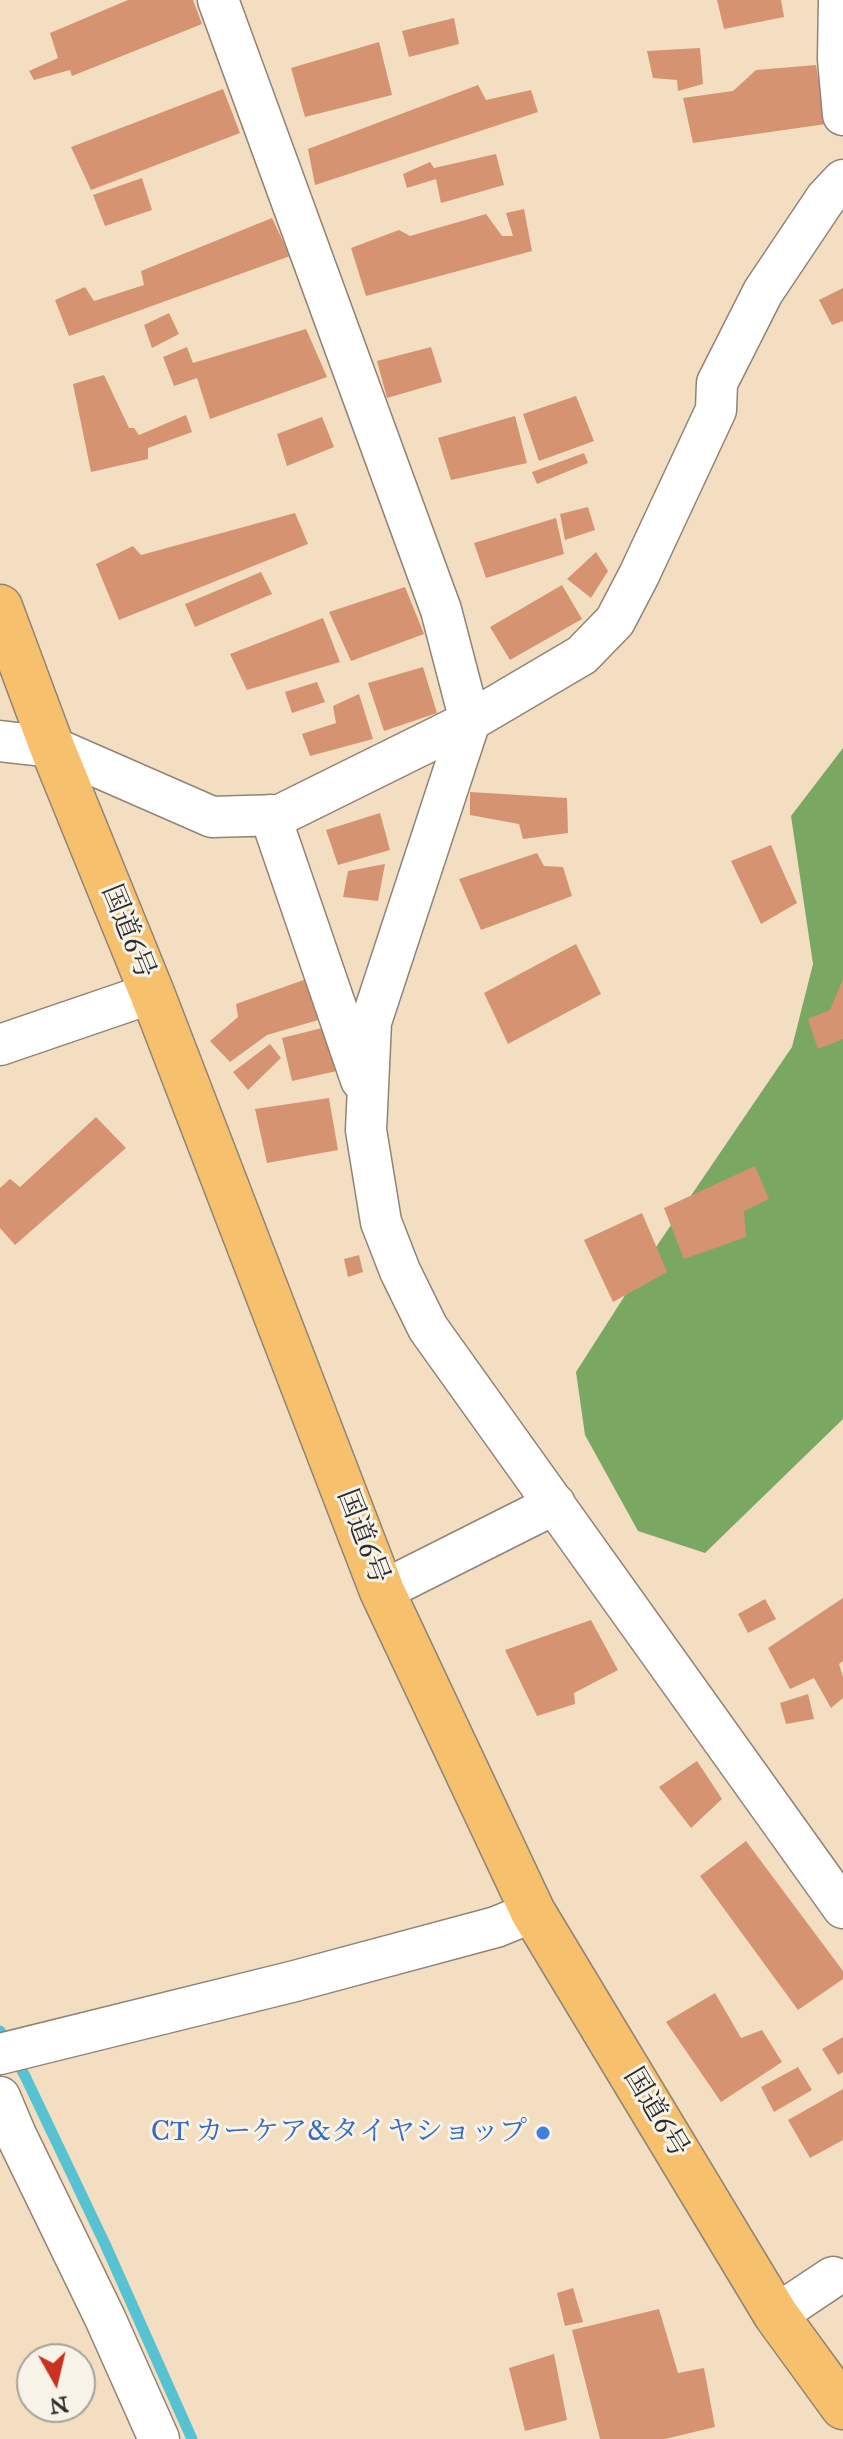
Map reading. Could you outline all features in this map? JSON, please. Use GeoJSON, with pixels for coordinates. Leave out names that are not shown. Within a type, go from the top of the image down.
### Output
{"type":"FeatureCollection","features":[{"type":"Feature","properties":{"kind":"highway","name":"国道6号"},"geometry":{"type":"LineString","coordinates":[[0,607],[382,1591],[533,1912],[776,2315],[843,2407]]}},
{"type":"Feature","properties":{"kind":"street"},"geometry":{"type":"LineString","coordinates":[[218,0],[441,610],[470,721],[371,1022],[366,1130],[381,1222],[400,1271],[428,1328],[843,1908]]}},
{"type":"Feature","properties":{"kind":"street"},"geometry":{"type":"LineString","coordinates":[[839,0],[838,59],[843,115]]}},
{"type":"Feature","properties":{"kind":"street"},"geometry":{"type":"LineString","coordinates":[[0,741],[52,747],[212,817],[280,815],[470,721],[582,655],[615,621],[639,575],[716,410],[717,383],[763,292],[837,198]]}},
{"type":"Feature","properties":{"kind":"street"},"geometry":{"type":"LineString","coordinates":[[270,815],[367,1099]]}},
{"type":"Feature","properties":{"kind":"street"},"geometry":{"type":"LineString","coordinates":[[0,1045],[152,993]]}},
{"type":"Feature","properties":{"kind":"street"},"geometry":{"type":"LineString","coordinates":[[382,1591],[555,1504]]}},
{"type":"Feature","properties":{"kind":"street"},"geometry":{"type":"LineString","coordinates":[[0,2054],[295,1981],[496,1927],[533,1912]]}},
{"type":"Feature","properties":{"kind":"street"},"geometry":{"type":"LineString","coordinates":[[0,2097],[159,2439]]}},
{"type":"Feature","properties":{"kind":"street"},"geometry":{"type":"LineString","coordinates":[[776,2315],[833,2277]]}},
{"type":"Feature","properties":{"kind":"green space"},"geometry":{"type":"Polygon","coordinates":[[[843,748],[843,1419],[705,1553],[638,1531],[585,1435],[576,1372],[654,1250],[792,1047],[813,964],[791,816],[843,748]]]}},
{"type":"Feature","properties":{"kind":"building"},"geometry":{"type":"Polygon","coordinates":[[[128,0],[193,0],[202,24],[72,76],[70,70],[34,80],[29,71],[58,58],[50,33],[128,0]]]}},
{"type":"Feature","properties":{"kind":"building"},"geometry":{"type":"Polygon","coordinates":[[[717,0],[781,0],[784,17],[724,29],[717,0]]]}},
{"type":"Feature","properties":{"kind":"building"},"geometry":{"type":"Polygon","coordinates":[[[454,18],[459,44],[409,57],[402,31],[454,18]]]}},
{"type":"Feature","properties":{"kind":"building"},"geometry":{"type":"Polygon","coordinates":[[[379,42],[392,95],[305,117],[291,68],[379,42]]]}},
{"type":"Feature","properties":{"kind":"building"},"geometry":{"type":"Polygon","coordinates":[[[700,48],[703,84],[678,91],[677,80],[653,78],[647,51],[700,48]]]}},
{"type":"Feature","properties":{"kind":"building"},"geometry":{"type":"Polygon","coordinates":[[[816,65],[826,124],[693,143],[683,98],[733,91],[756,70],[816,65]]]}},
{"type":"Feature","properties":{"kind":"building"},"geometry":{"type":"Polygon","coordinates":[[[478,85],[486,100],[531,90],[538,112],[315,185],[308,149],[478,85]]]}},
{"type":"Feature","properties":{"kind":"building"},"geometry":{"type":"Polygon","coordinates":[[[223,89],[240,133],[91,190],[71,147],[223,89]]]}},
{"type":"Feature","properties":{"kind":"building"},"geometry":{"type":"Polygon","coordinates":[[[496,154],[504,185],[441,203],[436,179],[407,188],[403,174],[430,162],[434,168],[496,154]]]}},
{"type":"Feature","properties":{"kind":"building"},"geometry":{"type":"Polygon","coordinates":[[[142,178],[152,210],[105,226],[93,195],[142,178]]]}},
{"type":"Feature","properties":{"kind":"building"},"geometry":{"type":"Polygon","coordinates":[[[524,209],[532,251],[366,296],[351,248],[399,230],[410,236],[486,214],[502,236],[513,236],[506,213],[524,209]]]}},
{"type":"Feature","properties":{"kind":"building"},"geometry":{"type":"Polygon","coordinates":[[[272,218],[290,256],[69,336],[55,300],[85,287],[94,301],[144,285],[141,271],[272,218]]]}},
{"type":"Feature","properties":{"kind":"building"},"geometry":{"type":"Polygon","coordinates":[[[843,288],[843,321],[832,325],[819,300],[843,288]]]}},
{"type":"Feature","properties":{"kind":"building"},"geometry":{"type":"Polygon","coordinates":[[[169,313],[179,334],[152,348],[144,325],[169,313]]]}},
{"type":"Feature","properties":{"kind":"building"},"geometry":{"type":"Polygon","coordinates":[[[306,329],[327,377],[210,419],[197,378],[174,386],[163,357],[187,347],[193,363],[306,329]]]}},
{"type":"Feature","properties":{"kind":"building"},"geometry":{"type":"Polygon","coordinates":[[[431,347],[442,382],[387,398],[377,361],[431,347]]]}},
{"type":"Feature","properties":{"kind":"building"},"geometry":{"type":"Polygon","coordinates":[[[104,375],[129,428],[134,428],[139,435],[186,415],[192,432],[148,448],[148,459],[91,472],[73,384],[104,375]]]}},
{"type":"Feature","properties":{"kind":"building"},"geometry":{"type":"Polygon","coordinates":[[[576,396],[594,441],[539,461],[523,414],[576,396]]]}},
{"type":"Feature","properties":{"kind":"building"},"geometry":{"type":"Polygon","coordinates":[[[515,416],[527,463],[451,480],[438,438],[515,416]]]}},
{"type":"Feature","properties":{"kind":"building"},"geometry":{"type":"Polygon","coordinates":[[[322,417],[334,447],[287,466],[277,434],[322,417]]]}},
{"type":"Feature","properties":{"kind":"building"},"geometry":{"type":"Polygon","coordinates":[[[584,453],[588,463],[537,484],[532,472],[584,453]]]}},
{"type":"Feature","properties":{"kind":"building"},"geometry":{"type":"Polygon","coordinates":[[[588,507],[595,530],[565,540],[560,514],[588,507]]]}},
{"type":"Feature","properties":{"kind":"building"},"geometry":{"type":"Polygon","coordinates":[[[295,513],[308,544],[119,620],[96,564],[133,546],[141,555],[295,513]]]}},
{"type":"Feature","properties":{"kind":"building"},"geometry":{"type":"Polygon","coordinates":[[[556,518],[564,554],[486,578],[474,543],[556,518]]]}},
{"type":"Feature","properties":{"kind":"building"},"geometry":{"type":"Polygon","coordinates":[[[596,552],[608,571],[591,598],[567,579],[596,552]]]}},
{"type":"Feature","properties":{"kind":"building"},"geometry":{"type":"Polygon","coordinates":[[[261,572],[272,594],[195,627],[185,604],[261,572]]]}},
{"type":"Feature","properties":{"kind":"building"},"geometry":{"type":"Polygon","coordinates":[[[562,585],[582,619],[510,660],[490,627],[562,585]]]}},
{"type":"Feature","properties":{"kind":"building"},"geometry":{"type":"Polygon","coordinates":[[[405,587],[424,634],[351,661],[329,612],[405,587]]]}},
{"type":"Feature","properties":{"kind":"building"},"geometry":{"type":"Polygon","coordinates":[[[323,618],[340,662],[247,690],[230,654],[323,618]]]}},
{"type":"Feature","properties":{"kind":"building"},"geometry":{"type":"Polygon","coordinates":[[[423,667],[437,713],[384,731],[368,683],[423,667]]]}},
{"type":"Feature","properties":{"kind":"building"},"geometry":{"type":"Polygon","coordinates":[[[317,682],[325,702],[292,713],[285,692],[317,682]]]}},
{"type":"Feature","properties":{"kind":"building"},"geometry":{"type":"Polygon","coordinates":[[[359,694],[373,739],[310,756],[302,734],[336,723],[333,706],[359,694]]]}},
{"type":"Feature","properties":{"kind":"building"},"geometry":{"type":"Polygon","coordinates":[[[470,792],[567,798],[568,833],[523,839],[519,824],[470,815],[470,792]]]}},
{"type":"Feature","properties":{"kind":"building"},"geometry":{"type":"Polygon","coordinates":[[[380,813],[390,850],[338,865],[326,830],[380,813]]]}},
{"type":"Feature","properties":{"kind":"building"},"geometry":{"type":"Polygon","coordinates":[[[771,845],[797,903],[761,924],[731,861],[771,845]]]}},
{"type":"Feature","properties":{"kind":"building"},"geometry":{"type":"Polygon","coordinates":[[[537,853],[544,866],[563,867],[572,896],[481,930],[459,879],[537,853]]]}},
{"type":"Feature","properties":{"kind":"building"},"geometry":{"type":"Polygon","coordinates":[[[385,864],[378,901],[343,897],[348,871],[385,864]]]}},
{"type":"Feature","properties":{"kind":"building"},"geometry":{"type":"Polygon","coordinates":[[[576,944],[601,994],[508,1044],[484,993],[576,944]]]}},
{"type":"Feature","properties":{"kind":"building"},"geometry":{"type":"Polygon","coordinates":[[[315,976],[325,1018],[267,1035],[230,1062],[210,1041],[238,1017],[236,1004],[315,976]]]}},
{"type":"Feature","properties":{"kind":"building"},"geometry":{"type":"Polygon","coordinates":[[[843,979],[843,1039],[818,1049],[808,1019],[830,1010],[843,979]]]}},
{"type":"Feature","properties":{"kind":"building"},"geometry":{"type":"Polygon","coordinates":[[[326,1027],[337,1071],[292,1081],[282,1038],[326,1027]]]}},
{"type":"Feature","properties":{"kind":"building"},"geometry":{"type":"Polygon","coordinates":[[[270,1044],[281,1058],[248,1090],[233,1072],[270,1044]]]}},
{"type":"Feature","properties":{"kind":"building"},"geometry":{"type":"Polygon","coordinates":[[[329,1098],[338,1150],[267,1163],[255,1109],[329,1098]]]}},
{"type":"Feature","properties":{"kind":"building"},"geometry":{"type":"Polygon","coordinates":[[[96,1117],[126,1148],[15,1245],[0,1228],[0,1188],[10,1179],[20,1187],[96,1117]]]}},
{"type":"Feature","properties":{"kind":"building"},"geometry":{"type":"Polygon","coordinates":[[[755,1166],[769,1199],[744,1211],[746,1237],[684,1259],[664,1208],[755,1166]]]}},
{"type":"Feature","properties":{"kind":"building"},"geometry":{"type":"Polygon","coordinates":[[[642,1213],[667,1272],[613,1302],[584,1240],[642,1213]]]}},
{"type":"Feature","properties":{"kind":"building"},"geometry":{"type":"Polygon","coordinates":[[[359,1255],[363,1272],[348,1277],[344,1259],[359,1255]]]}},
{"type":"Feature","properties":{"kind":"building"},"geometry":{"type":"Polygon","coordinates":[[[843,1598],[843,1661],[839,1664],[843,1677],[843,1698],[831,1708],[814,1678],[790,1689],[768,1648],[843,1598]]]}},
{"type":"Feature","properties":{"kind":"building"},"geometry":{"type":"Polygon","coordinates":[[[765,1599],[776,1619],[748,1633],[738,1614],[765,1599]]]}},
{"type":"Feature","properties":{"kind":"building"},"geometry":{"type":"Polygon","coordinates":[[[591,1620],[618,1670],[574,1693],[575,1704],[537,1716],[505,1650],[591,1620]]]}},
{"type":"Feature","properties":{"kind":"building"},"geometry":{"type":"Polygon","coordinates":[[[808,1694],[814,1719],[786,1724],[780,1703],[808,1694]]]}},
{"type":"Feature","properties":{"kind":"building"},"geometry":{"type":"Polygon","coordinates":[[[697,1761],[722,1799],[691,1828],[659,1787],[697,1761]]]}},
{"type":"Feature","properties":{"kind":"building"},"geometry":{"type":"Polygon","coordinates":[[[746,1841],[843,1971],[843,1979],[798,2010],[700,1876],[746,1841]]]}},
{"type":"Feature","properties":{"kind":"building"},"geometry":{"type":"Polygon","coordinates":[[[715,1993],[741,2038],[762,2030],[782,2062],[721,2102],[666,2022],[715,1993]]]}},
{"type":"Feature","properties":{"kind":"building"},"geometry":{"type":"Polygon","coordinates":[[[843,2037],[843,2072],[838,2075],[822,2049],[843,2037]]]}},
{"type":"Feature","properties":{"kind":"building"},"geometry":{"type":"Polygon","coordinates":[[[798,2067],[812,2090],[774,2112],[761,2087],[798,2067]]]}},
{"type":"Feature","properties":{"kind":"building"},"geometry":{"type":"Polygon","coordinates":[[[843,2089],[843,2140],[810,2158],[788,2120],[843,2089]]]}},
{"type":"Feature","properties":{"kind":"building"},"geometry":{"type":"Polygon","coordinates":[[[573,2288],[583,2322],[565,2326],[557,2293],[573,2288]]]}},
{"type":"Feature","properties":{"kind":"building"},"geometry":{"type":"Polygon","coordinates":[[[659,2309],[678,2373],[704,2368],[715,2427],[665,2439],[600,2439],[572,2330],[659,2309]]]}},
{"type":"Feature","properties":{"kind":"building"},"geometry":{"type":"Polygon","coordinates":[[[554,2354],[567,2420],[525,2431],[509,2368],[554,2354]]]}},
{"type":"Feature","properties":{"kind":"waterway"},"geometry":{"type":"LineString","coordinates":[[0,2031],[25,2076],[105,2244],[192,2439]]}},
{"type":"Feature","properties":{"kind":"place","name":"CT カーケア&タイヤショップ"},"geometry":{"type":"Point","coordinates":[543,2133]}}]}
